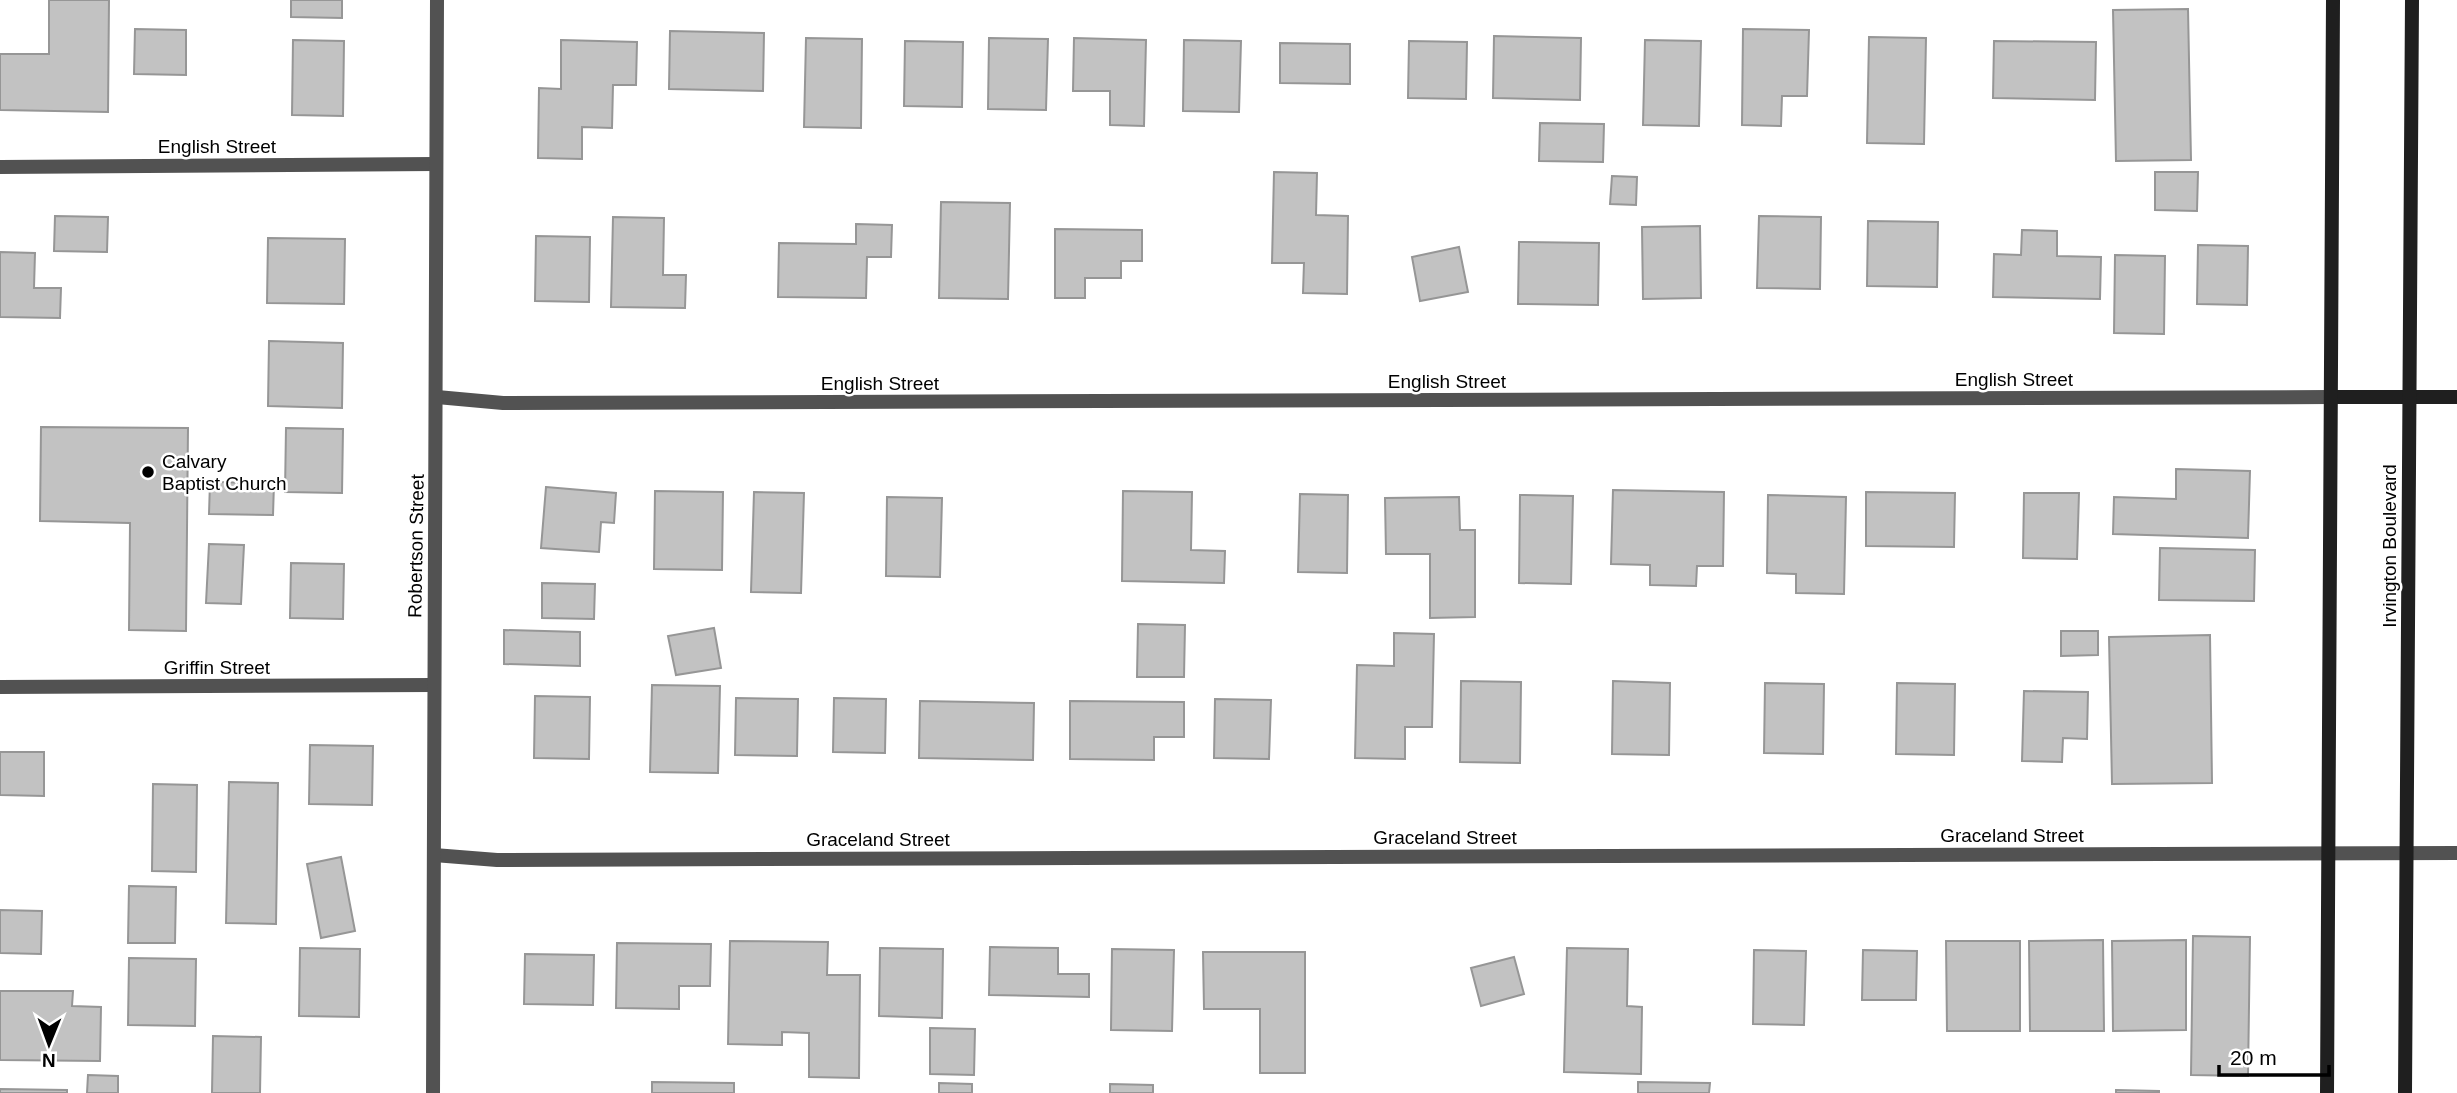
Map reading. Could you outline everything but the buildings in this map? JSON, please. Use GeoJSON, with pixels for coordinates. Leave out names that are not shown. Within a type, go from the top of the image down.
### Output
{"type":"FeatureCollection","features":[{"type":"Feature","properties":{"kind":"main road"},"geometry":{"type":"LineString","coordinates":[[2327,1093],[2333,0]]}},
{"type":"Feature","properties":{"kind":"main road","name":"Irvington Boulevard"},"geometry":{"type":"LineString","coordinates":[[2405,1093],[2412,0]]}},
{"type":"Feature","properties":{"kind":"main road","name":"English Street"},"geometry":{"type":"LineString","coordinates":[[2331,397],[2457,397]]}},
{"type":"Feature","properties":{"kind":"street","name":"Robertson Street"},"geometry":{"type":"LineString","coordinates":[[433,1093],[437,0]]}},
{"type":"Feature","properties":{"kind":"street","name":"English Street"},"geometry":{"type":"LineString","coordinates":[[0,167],[435,164]]}},
{"type":"Feature","properties":{"kind":"street","name":"English Street"},"geometry":{"type":"LineString","coordinates":[[437,397],[503,403],[2331,397]]}},
{"type":"Feature","properties":{"kind":"street","name":"Griffin Street"},"geometry":{"type":"LineString","coordinates":[[0,687],[433,685]]}},
{"type":"Feature","properties":{"kind":"street","name":"Graceland Street"},"geometry":{"type":"LineString","coordinates":[[434,855],[497,860],[2457,853]]}},
{"type":"Feature","properties":{"kind":"place","name":"Calvary Baptist Church"},"geometry":{"type":"Point","coordinates":[148,472]}}]}
